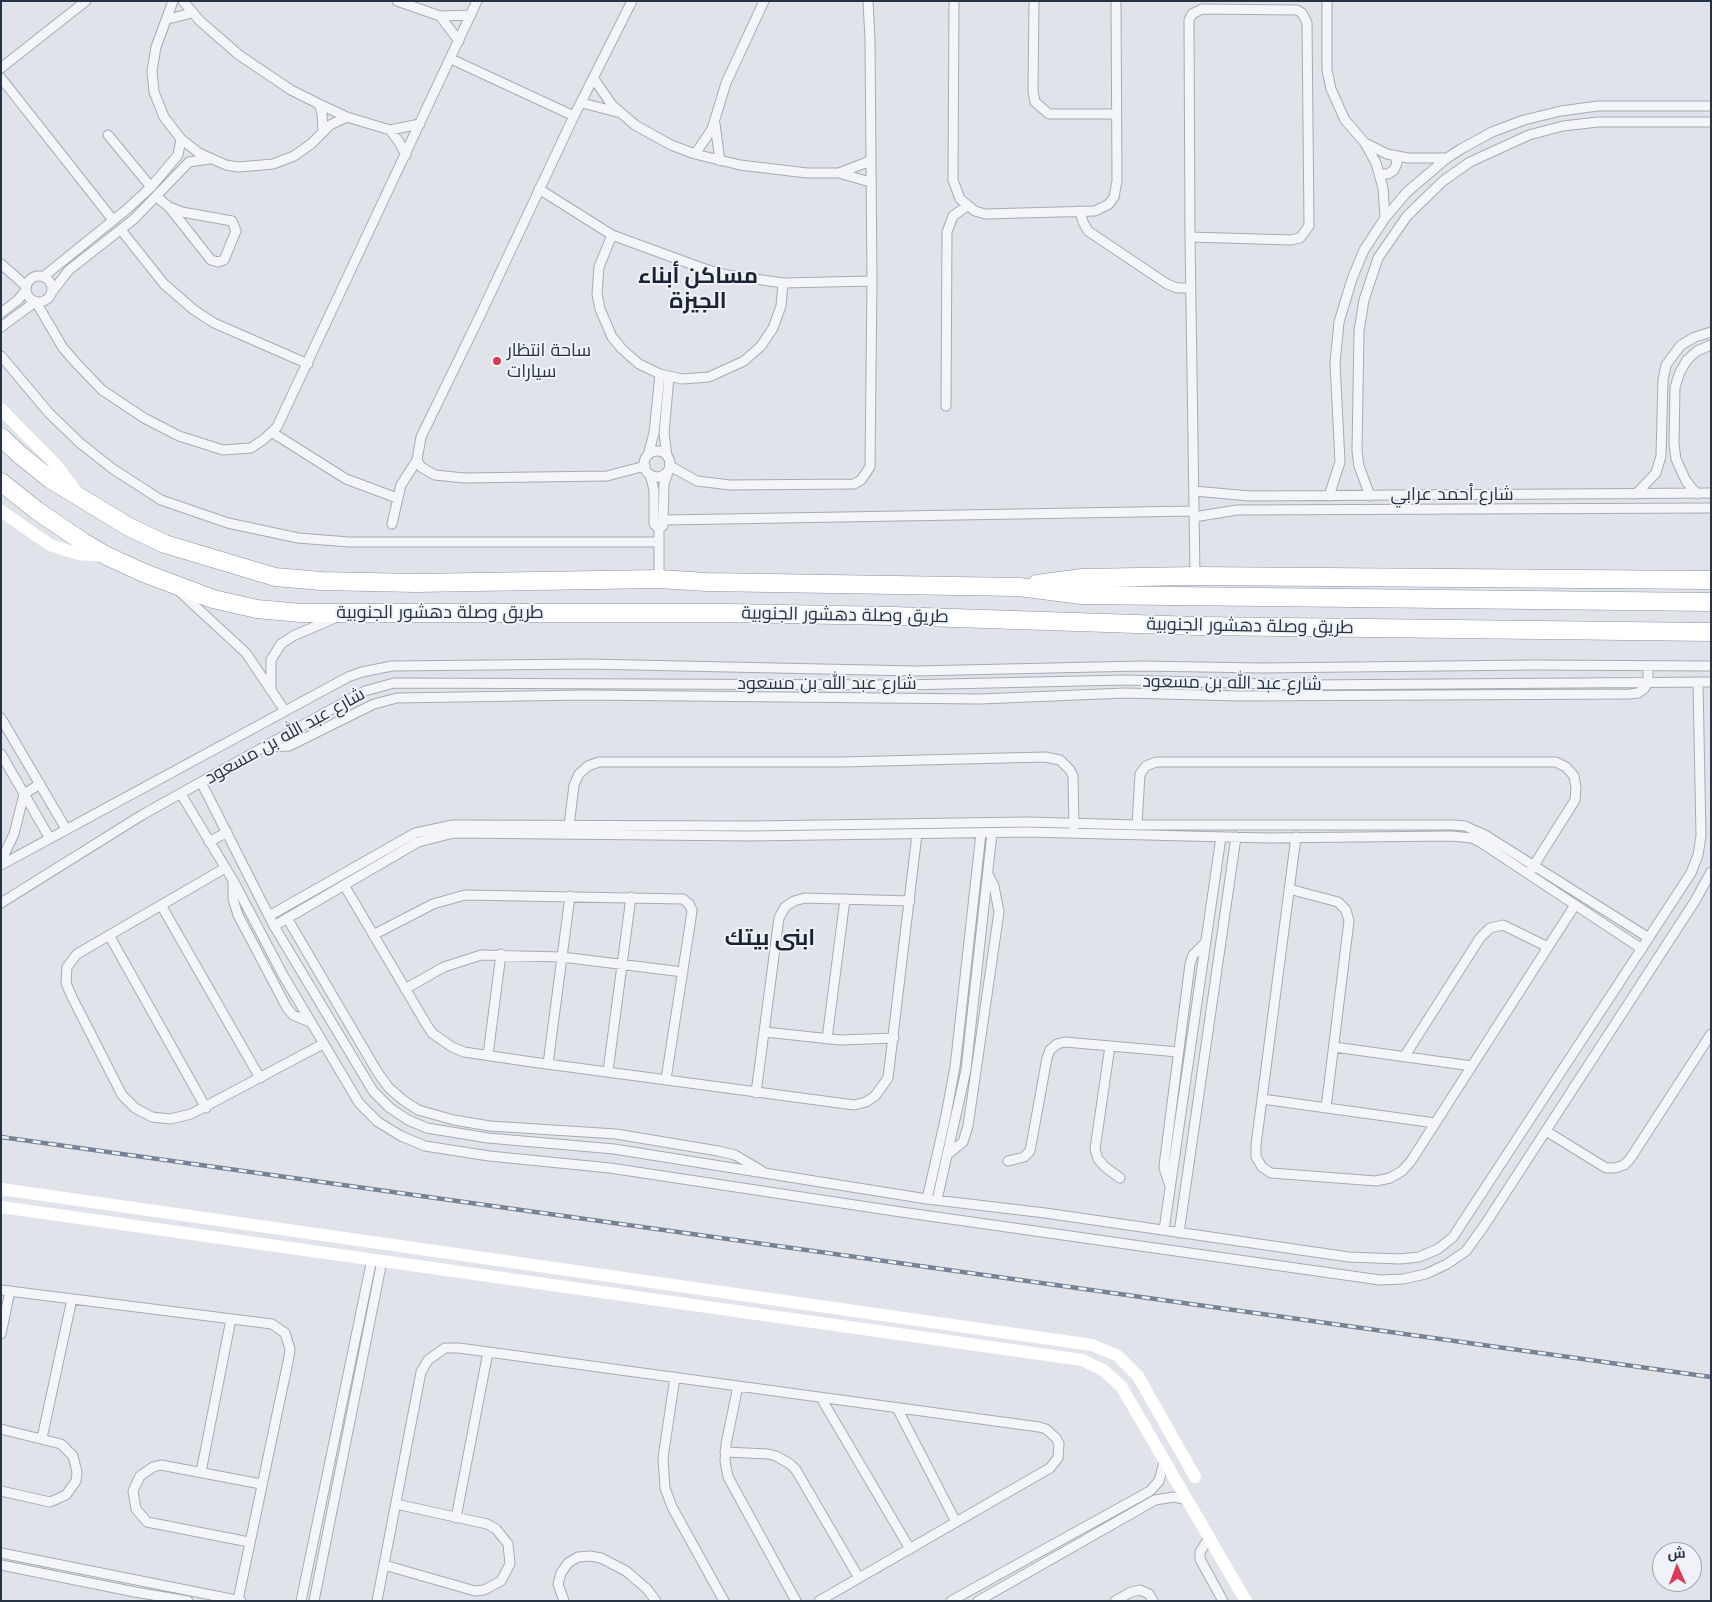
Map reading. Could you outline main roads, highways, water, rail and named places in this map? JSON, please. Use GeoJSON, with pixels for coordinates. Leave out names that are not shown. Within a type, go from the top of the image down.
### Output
{"type":"FeatureCollection","features":[{"type":"Feature","properties":{"kind":"highway","name":"طريق وصلة دهشور الجنوبية"},"geometry":{"type":"LineString","coordinates":[[1,437],[50,479],[82,500],[129,526],[165,544],[275,577],[321,581],[416,583],[659,579],[1019,587],[1081,595],[1711,602]]}},
{"type":"Feature","properties":{"kind":"highway","name":"طريق وصلة دهشور الجنوبية"},"geometry":{"type":"LineString","coordinates":[[1,482],[59,527],[107,556],[171,584],[213,599],[257,609],[301,613],[728,613],[902,616],[1197,626],[1711,632]]}},
{"type":"Feature","properties":{"kind":"highway"},"geometry":{"type":"LineString","coordinates":[[1019,587],[1082,578],[1196,576],[1711,580]]}},
{"type":"Feature","properties":{"kind":"railway"},"geometry":{"type":"LineString","coordinates":[[1,1137],[1711,1377]]}},
{"type":"Feature","properties":{"kind":"place","name":"ساحة انتظار سيارات"},"geometry":{"type":"Point","coordinates":[497,361]}},
{"type":"Feature","properties":{"kind":"district","name":"مساكن أبناء الجيزة"},"geometry":{"type":"Point","coordinates":[698,288]}},
{"type":"Feature","properties":{"kind":"district","name":"ابنى بيتك"},"geometry":{"type":"Point","coordinates":[770,938]}}]}
